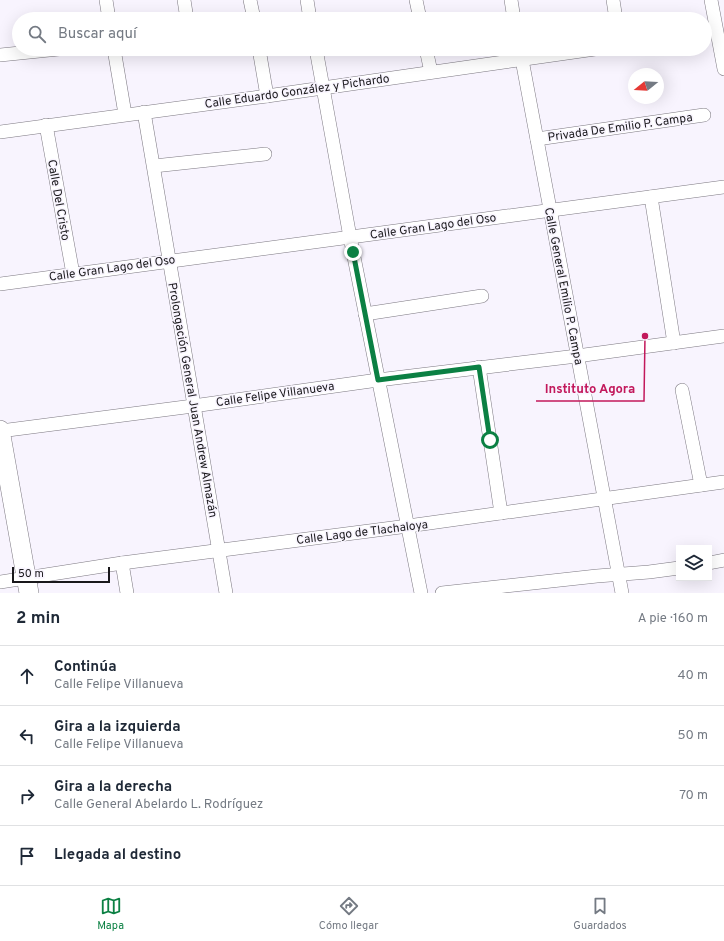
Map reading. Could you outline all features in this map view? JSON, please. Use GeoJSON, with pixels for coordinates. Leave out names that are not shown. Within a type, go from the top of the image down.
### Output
{"type":"FeatureCollection","features":[{"type":"Feature","properties":{"kind":"main road"},"geometry":{"type":"LineString","coordinates":[[0,431],[28,586]]}},
{"type":"Feature","properties":{"kind":"street"},"geometry":{"type":"LineString","coordinates":[[106,0],[108,12]]}},
{"type":"Feature","properties":{"kind":"street"},"geometry":{"type":"LineString","coordinates":[[184,0],[186,12]]}},
{"type":"Feature","properties":{"kind":"street"},"geometry":{"type":"LineString","coordinates":[[250,0],[253,12]]}},
{"type":"Feature","properties":{"kind":"street"},"geometry":{"type":"LineString","coordinates":[[307,0],[309,12]]}},
{"type":"Feature","properties":{"kind":"street"},"geometry":{"type":"LineString","coordinates":[[416,0],[419,12]]}},
{"type":"Feature","properties":{"kind":"street"},"geometry":{"type":"LineString","coordinates":[[511,0],[513,12]]}},
{"type":"Feature","properties":{"kind":"street"},"geometry":{"type":"LineString","coordinates":[[613,0],[615,12]]}},
{"type":"Feature","properties":{"kind":"street"},"geometry":{"type":"LineString","coordinates":[[711,0],[715,31],[724,69]]}},
{"type":"Feature","properties":{"kind":"street"},"geometry":{"type":"LineString","coordinates":[[0,55],[12,54]]}},
{"type":"Feature","properties":{"kind":"street"},"geometry":{"type":"LineString","coordinates":[[115,56],[125,114]]}},
{"type":"Feature","properties":{"kind":"street"},"geometry":{"type":"LineString","coordinates":[[260,56],[267,96]]}},
{"type":"Feature","properties":{"kind":"street"},"geometry":{"type":"LineString","coordinates":[[317,56],[350,237],[421,593]]}},
{"type":"Feature","properties":{"kind":"street"},"geometry":{"type":"LineString","coordinates":[[427,56],[430,72]]}},
{"type":"Feature","properties":{"kind":"street","name":"Calle Eduardo González y Pichardo"},"geometry":{"type":"LineString","coordinates":[[0,132],[323,88],[430,72],[516,56]]}},
{"type":"Feature","properties":{"kind":"street","name":"Calle General Emilio P. Campa"},"geometry":{"type":"LineString","coordinates":[[521,56],[622,593]]}},
{"type":"Feature","properties":{"kind":"street","name":"Prolongación General Juan Andrew Almazán"},"geometry":{"type":"LineString","coordinates":[[144,112],[226,593]]}},
{"type":"Feature","properties":{"kind":"street","name":"Privada De Emilio P. Campa"},"geometry":{"type":"LineString","coordinates":[[537,139],[704,115]]}},
{"type":"Feature","properties":{"kind":"street","name":"Calle Del Cristo"},"geometry":{"type":"LineString","coordinates":[[46,125],[73,274]]}},
{"type":"Feature","properties":{"kind":"street"},"geometry":{"type":"LineString","coordinates":[[154,166],[265,154]]}},
{"type":"Feature","properties":{"kind":"street","name":"Calle Gran Lago del Oso"},"geometry":{"type":"LineString","coordinates":[[0,284],[724,187]]}},
{"type":"Feature","properties":{"kind":"street"},"geometry":{"type":"LineString","coordinates":[[651,197],[674,343]]}},
{"type":"Feature","properties":{"kind":"street"},"geometry":{"type":"LineString","coordinates":[[365,314],[482,296]]}},
{"type":"Feature","properties":{"kind":"street","name":"Calle Felipe Villanueva"},"geometry":{"type":"LineString","coordinates":[[0,431],[378,380],[577,356],[724,336]]}},
{"type":"Feature","properties":{"kind":"street"},"geometry":{"type":"LineString","coordinates":[[479,367],[501,513]]}},
{"type":"Feature","properties":{"kind":"street"},"geometry":{"type":"LineString","coordinates":[[682,390],[701,485]]}},
{"type":"Feature","properties":{"kind":"street","name":"Calle Lago de Tlachaloya"},"geometry":{"type":"LineString","coordinates":[[0,582],[28,586],[122,563],[408,526],[724,482]]}},
{"type":"Feature","properties":{"kind":"street"},"geometry":{"type":"LineString","coordinates":[[712,562],[724,560]]}},
{"type":"Feature","properties":{"kind":"street"},"geometry":{"type":"LineString","coordinates":[[122,563],[127,593]]}},
{"type":"Feature","properties":{"kind":"street"},"geometry":{"type":"LineString","coordinates":[[442,593],[676,568]]}},
{"type":"Feature","properties":{"kind":"place","name":"Instituto Agora"},"geometry":{"type":"Point","coordinates":[645,336]}},
{"type":"Feature","properties":{"kind":"route"},"geometry":{"type":"LineString","coordinates":[[353,252],[378,380],[479,367],[490,440]]}}]}
